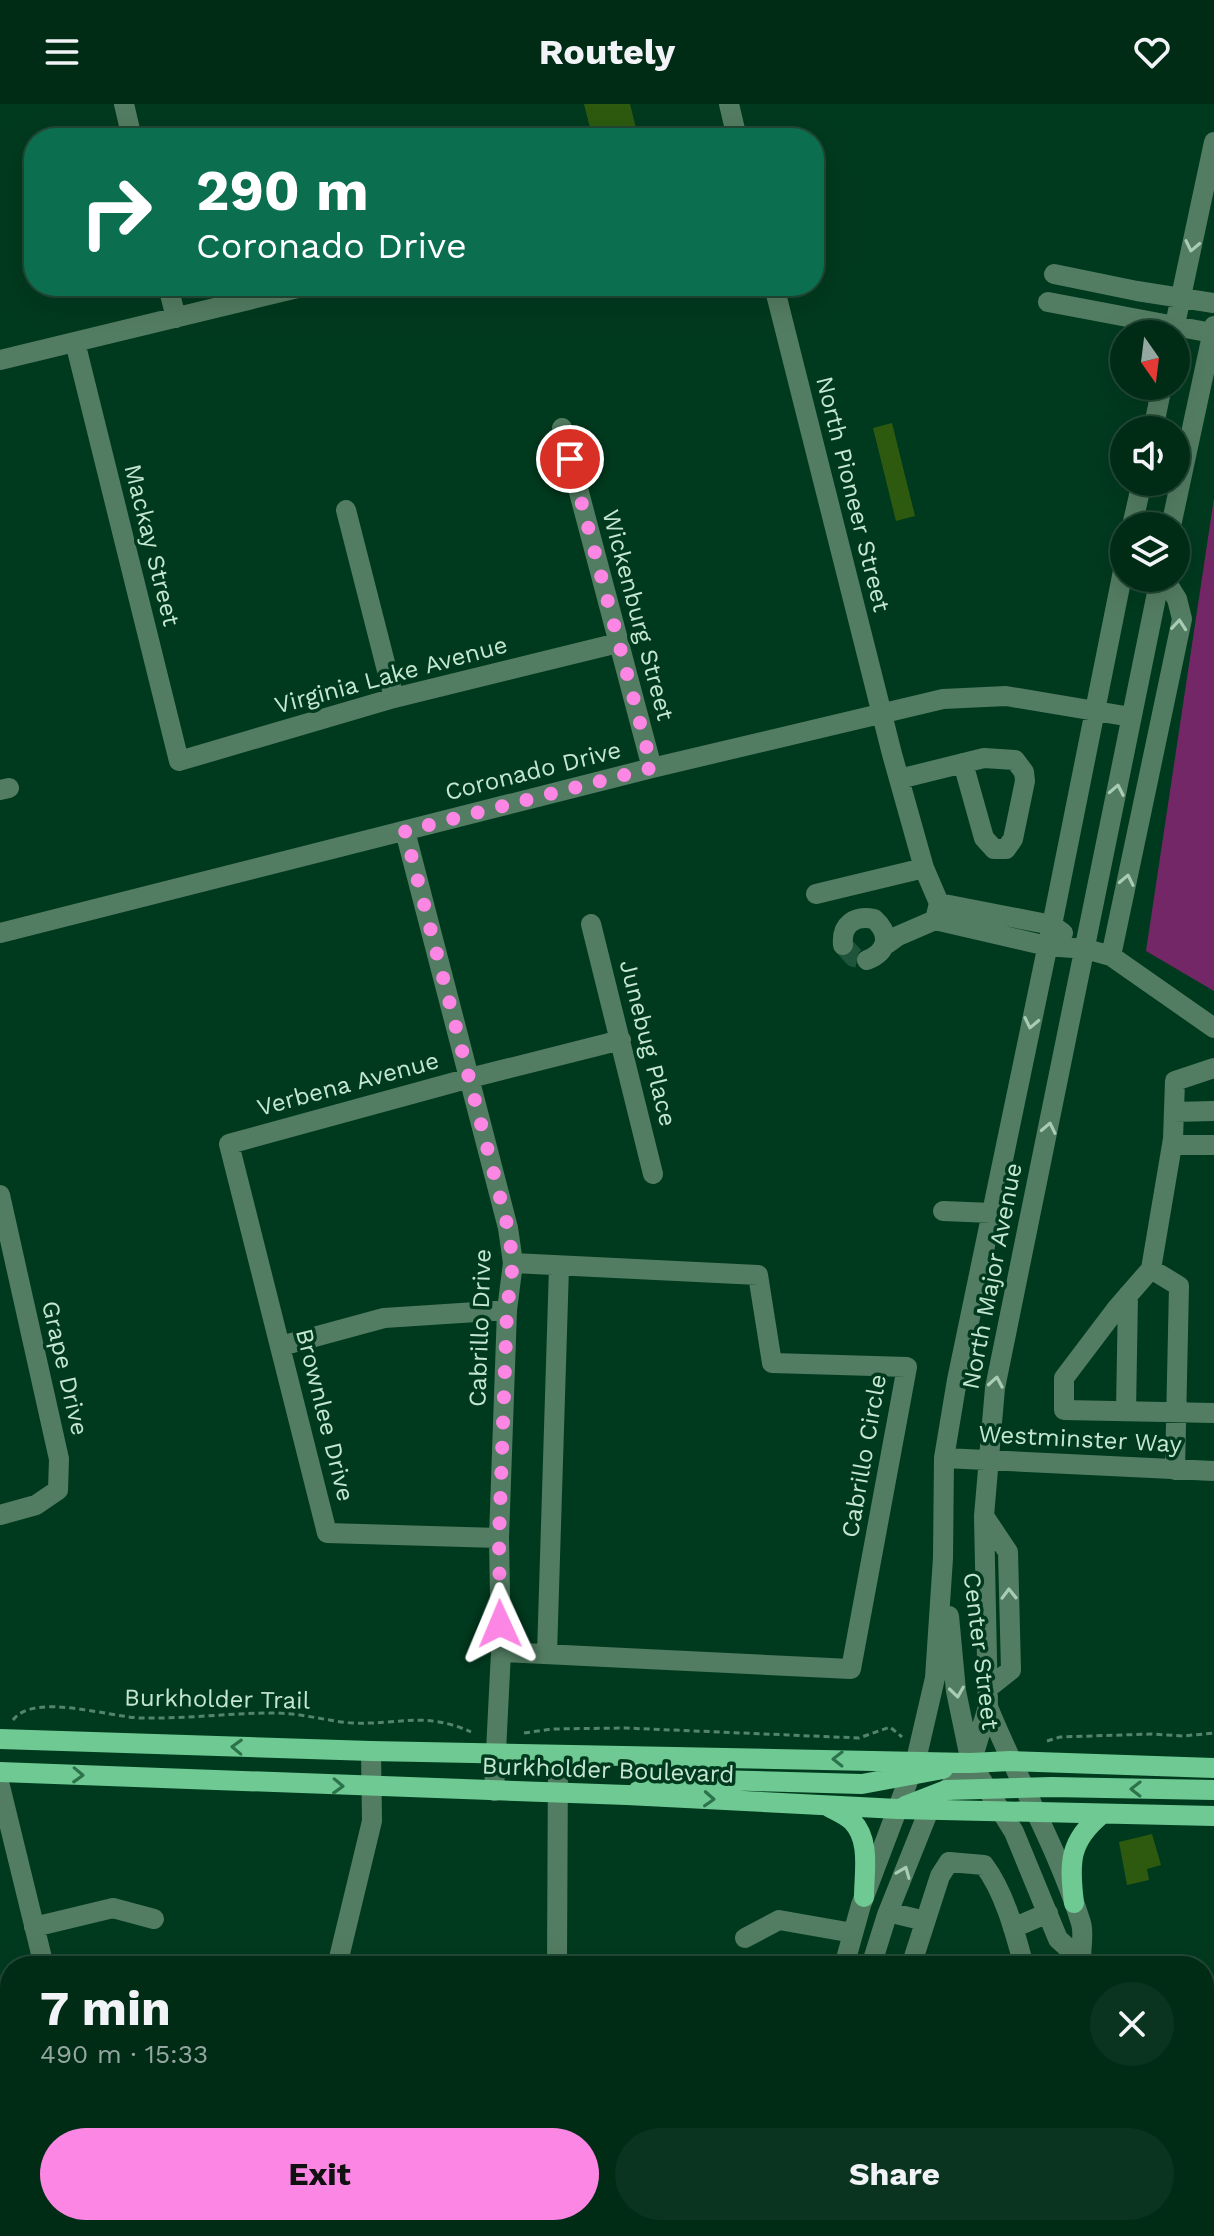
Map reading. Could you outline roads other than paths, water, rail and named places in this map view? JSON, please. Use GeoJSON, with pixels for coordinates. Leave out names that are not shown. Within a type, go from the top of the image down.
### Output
{"type":"FeatureCollection","features":[{"type":"Feature","properties":{"kind":"main road","name":"Burkholder Boulevard"},"geometry":{"type":"LineString","coordinates":[[0,1739],[914,1768]]}},
{"type":"Feature","properties":{"kind":"main road"},"geometry":{"type":"LineString","coordinates":[[627,1795],[676,1779],[862,1784],[914,1768],[1010,1761],[1214,1768]]}},
{"type":"Feature","properties":{"kind":"main road","name":"Burkholder Boulevard"},"geometry":{"type":"LineString","coordinates":[[0,1772],[627,1795],[898,1809],[1214,1816]]}},
{"type":"Feature","properties":{"kind":"main road"},"geometry":{"type":"LineString","coordinates":[[898,1809],[946,1790],[1214,1790]]}},
{"type":"Feature","properties":{"kind":"main road"},"geometry":{"type":"LineString","coordinates":[[826,1805],[852,1821],[861,1836],[865,1856],[864,1897]]}},
{"type":"Feature","properties":{"kind":"main road"},"geometry":{"type":"LineString","coordinates":[[1074,1903],[1070,1869],[1075,1848],[1087,1826],[1102,1814]]}},
{"type":"Feature","properties":{"kind":"street"},"geometry":{"type":"LineString","coordinates":[[124,104],[130,128]]}},
{"type":"Feature","properties":{"kind":"street"},"geometry":{"type":"LineString","coordinates":[[729,104],[735,128]]}},
{"type":"Feature","properties":{"kind":"street"},"geometry":{"type":"LineString","coordinates":[[1176,320],[1214,142]]}},
{"type":"Feature","properties":{"kind":"street"},"geometry":{"type":"LineString","coordinates":[[1054,274],[1214,303]]}},
{"type":"Feature","properties":{"kind":"street"},"geometry":{"type":"LineString","coordinates":[[1092,311],[1099,284]]}},
{"type":"Feature","properties":{"kind":"street"},"geometry":{"type":"LineString","coordinates":[[170,296],[176,318]]}},
{"type":"Feature","properties":{"kind":"street"},"geometry":{"type":"LineString","coordinates":[[0,360],[265,296]]}},
{"type":"Feature","properties":{"kind":"street","name":"North Pioneer Street"},"geometry":{"type":"LineString","coordinates":[[776,296],[881,714],[937,911]]}},
{"type":"Feature","properties":{"kind":"street"},"geometry":{"type":"LineString","coordinates":[[1048,302],[1131,320]]}},
{"type":"Feature","properties":{"kind":"street"},"geometry":{"type":"LineString","coordinates":[[1174,512],[1213,330],[1190,330]]}},
{"type":"Feature","properties":{"kind":"street","name":"Mackay Street"},"geometry":{"type":"LineString","coordinates":[[75,342],[179,761]]}},
{"type":"Feature","properties":{"kind":"street","name":"Wickenburg Street"},"geometry":{"type":"LineString","coordinates":[[562,428],[652,768]]}},
{"type":"Feature","properties":{"kind":"street"},"geometry":{"type":"LineString","coordinates":[[346,510],[394,698]]}},
{"type":"Feature","properties":{"kind":"street","name":"North Major Avenue"},"geometry":{"type":"LineString","coordinates":[[847,1956],[864,1897],[914,1768],[935,1678],[943,1558],[944,1458],[957,1380],[1119,592]]}},
{"type":"Feature","properties":{"kind":"street","name":"North Major Avenue"},"geometry":{"type":"LineString","coordinates":[[874,1956],[888,1912],[929,1810],[971,1763],[988,1698],[984,1516],[995,1388],[1159,592]]}},
{"type":"Feature","properties":{"kind":"street"},"geometry":{"type":"LineString","coordinates":[[1111,956],[1182,619],[1172,592]]}},
{"type":"Feature","properties":{"kind":"street","name":"Virginia Lake Avenue"},"geometry":{"type":"LineString","coordinates":[[179,761],[394,698],[618,643]]}},
{"type":"Feature","properties":{"kind":"street","name":"Coronado Drive"},"geometry":{"type":"LineString","coordinates":[[0,933],[652,768],[943,699],[1006,696],[1131,717]]}},
{"type":"Feature","properties":{"kind":"street"},"geometry":{"type":"LineString","coordinates":[[899,779],[963,763],[993,758],[1015,760],[1024,772],[1025,781],[1013,839],[1006,849],[994,849],[984,838],[963,763]]}},
{"type":"Feature","properties":{"kind":"street","name":"Cabrillo Drive"},"geometry":{"type":"LineString","coordinates":[[405,831],[508,1228],[513,1263],[507,1310],[499,1538],[501,1652],[494,1791]]}},
{"type":"Feature","properties":{"kind":"street"},"geometry":{"type":"LineString","coordinates":[[816,894],[924,868]]}},
{"type":"Feature","properties":{"kind":"street"},"geometry":{"type":"LineString","coordinates":[[844,887],[853,920]]}},
{"type":"Feature","properties":{"kind":"street"},"geometry":{"type":"LineString","coordinates":[[867,960],[877,956],[887,944],[937,911],[984,922],[1047,946],[1086,949],[1111,956],[1214,1028]]}},
{"type":"Feature","properties":{"kind":"street"},"geometry":{"type":"LineString","coordinates":[[843,945],[843,930],[853,920],[861,918],[874,919],[886,936],[887,944]]}},
{"type":"Feature","properties":{"kind":"street"},"geometry":{"type":"LineString","coordinates":[[984,922],[1052,925],[1086,949]]}},
{"type":"Feature","properties":{"kind":"street","name":"Junebug Place"},"geometry":{"type":"LineString","coordinates":[[591,924],[653,1174]]}},
{"type":"Feature","properties":{"kind":"street","name":"Verbena Avenue"},"geometry":{"type":"LineString","coordinates":[[229,1144],[621,1040]]}},
{"type":"Feature","properties":{"kind":"street"},"geometry":{"type":"LineString","coordinates":[[1214,1068],[1175,1081],[1172,1145],[1151,1269],[1064,1378],[1064,1410],[1214,1413]]}},
{"type":"Feature","properties":{"kind":"street"},"geometry":{"type":"LineString","coordinates":[[1174,1112],[1214,1111]]}},
{"type":"Feature","properties":{"kind":"street","name":"Brownlee Drive"},"geometry":{"type":"LineString","coordinates":[[229,1144],[327,1533],[499,1538]]}},
{"type":"Feature","properties":{"kind":"street"},"geometry":{"type":"LineString","coordinates":[[1172,1145],[1214,1145]]}},
{"type":"Feature","properties":{"kind":"street","name":"Grape Drive"},"geometry":{"type":"LineString","coordinates":[[0,1195],[59,1459],[58,1490],[36,1505],[0,1515]]}},
{"type":"Feature","properties":{"kind":"street"},"geometry":{"type":"LineString","coordinates":[[943,1211],[992,1213]]}},
{"type":"Feature","properties":{"kind":"street","name":"Cabrillo Circle"},"geometry":{"type":"LineString","coordinates":[[501,1652],[851,1669],[907,1367],[772,1363],[758,1275],[513,1263]]}},
{"type":"Feature","properties":{"kind":"street"},"geometry":{"type":"LineString","coordinates":[[547,1654],[559,1267]]}},
{"type":"Feature","properties":{"kind":"street"},"geometry":{"type":"LineString","coordinates":[[1151,1269],[1179,1286],[1175,1470]]}},
{"type":"Feature","properties":{"kind":"street"},"geometry":{"type":"LineString","coordinates":[[1126,1411],[1128,1295]]}},
{"type":"Feature","properties":{"kind":"street"},"geometry":{"type":"LineString","coordinates":[[281,1346],[384,1318],[507,1310]]}},
{"type":"Feature","properties":{"kind":"street","name":"Westminster Way"},"geometry":{"type":"LineString","coordinates":[[944,1458],[1214,1471]]}},
{"type":"Feature","properties":{"kind":"street","name":"Center Street"},"geometry":{"type":"LineString","coordinates":[[943,1558],[956,1691],[971,1763],[1014,1832],[1058,1939],[1075,1956]]}},
{"type":"Feature","properties":{"kind":"street","name":"Center Street"},"geometry":{"type":"LineString","coordinates":[[988,1698],[1010,1761],[1036,1812],[1074,1903],[1083,1928],[1081,1956]]}},
{"type":"Feature","properties":{"kind":"street"},"geometry":{"type":"LineString","coordinates":[[339,1956],[372,1821],[371,1751]]}},
{"type":"Feature","properties":{"kind":"street"},"geometry":{"type":"LineString","coordinates":[[557,1956],[558,1755]]}},
{"type":"Feature","properties":{"kind":"street"},"geometry":{"type":"LineString","coordinates":[[0,1786],[41,1956]]}},
{"type":"Feature","properties":{"kind":"street"},"geometry":{"type":"LineString","coordinates":[[914,1956],[940,1876],[949,1862],[984,1865],[1013,1928],[1021,1956]]}},
{"type":"Feature","properties":{"kind":"street"},"geometry":{"type":"LineString","coordinates":[[34,1927],[113,1908],[154,1919]]}},
{"type":"Feature","properties":{"kind":"street"},"geometry":{"type":"LineString","coordinates":[[888,1912],[925,1921]]}},
{"type":"Feature","properties":{"kind":"street"},"geometry":{"type":"LineString","coordinates":[[1013,1928],[1048,1913]]}},
{"type":"Feature","properties":{"kind":"street"},"geometry":{"type":"LineString","coordinates":[[745,1938],[779,1920],[853,1933]]}},
{"type":"Feature","properties":{"kind":"tunnel"},"geometry":{"type":"LineString","coordinates":[[843,945],[854,957],[867,960]]}}]}
